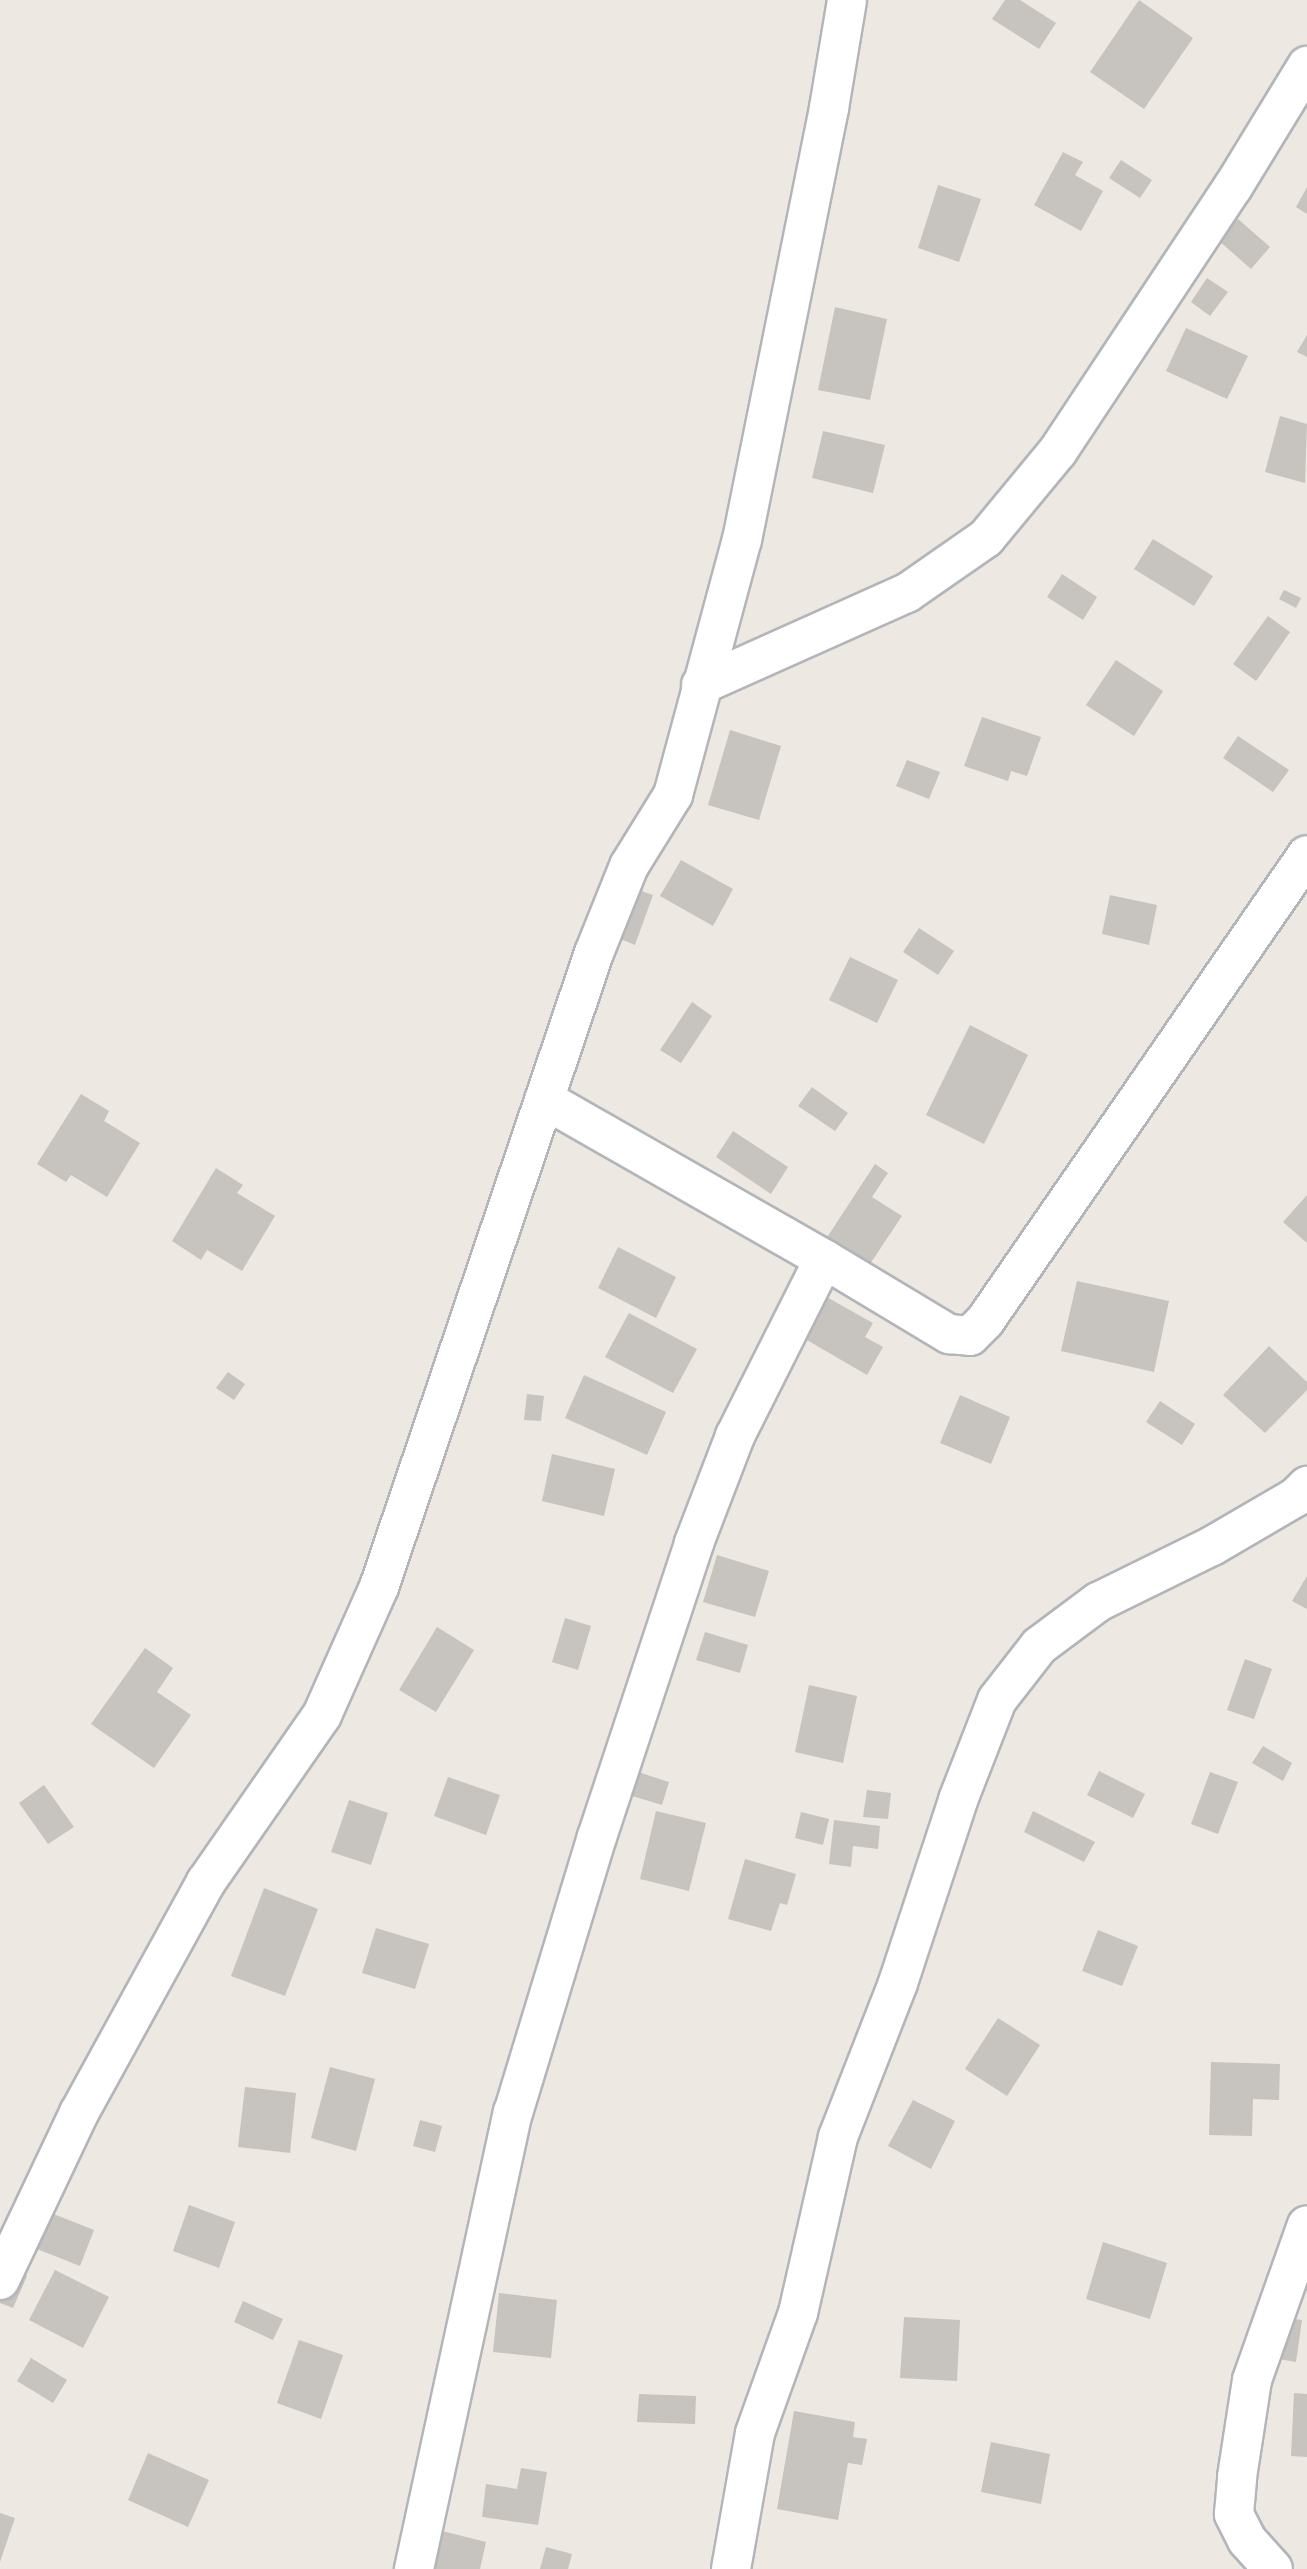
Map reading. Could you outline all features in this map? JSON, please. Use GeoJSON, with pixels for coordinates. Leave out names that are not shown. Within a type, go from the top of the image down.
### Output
{"type":"FeatureCollection","features":[{"type":"Feature","properties":{"kind":"street"},"geometry":{"type":"LineString","coordinates":[[0,2280],[79,2113],[206,1882],[321,1715],[379,1587],[594,953],[629,866],[673,795],[742,540],[829,108],[847,0]]}},
{"type":"Feature","properties":{"kind":"street"},"geometry":{"type":"LineString","coordinates":[[701,685],[907,593],[986,538],[1058,451],[1233,187],[1307,66]]}},
{"type":"Feature","properties":{"kind":"street"},"geometry":{"type":"LineString","coordinates":[[544,1098],[949,1334],[970,1336],[985,1321],[1307,855]]}},
{"type":"Feature","properties":{"kind":"street"},"geometry":{"type":"LineString","coordinates":[[414,2569],[513,2113],[597,1837],[694,1544],[735,1436],[824,1259]]}},
{"type":"Feature","properties":{"kind":"street"},"geometry":{"type":"LineString","coordinates":[[731,2569],[755,2433],[798,2313],[838,2137],[898,1983],[958,1800],[997,1700],[1039,1646],[1098,1602],[1212,1546],[1296,1497],[1307,1486]]}},
{"type":"Feature","properties":{"kind":"street"},"geometry":{"type":"LineString","coordinates":[[1273,2569],[1247,2540],[1234,2514],[1237,2477],[1252,2380],[1307,2225]]}},
{"type":"Feature","properties":{"kind":"building"},"geometry":{"type":"Polygon","coordinates":[[[1005,0],[1020,0],[1056,23],[1039,49],[992,19],[1005,0]]]}},
{"type":"Feature","properties":{"kind":"building"},"geometry":{"type":"Polygon","coordinates":[[[1139,0],[1193,38],[1144,109],[1090,72],[1139,0]]]}},
{"type":"Feature","properties":{"kind":"building"},"geometry":{"type":"Polygon","coordinates":[[[1063,152],[1083,162],[1075,175],[1103,191],[1081,231],[1034,205],[1063,152]]]}},
{"type":"Feature","properties":{"kind":"building"},"geometry":{"type":"Polygon","coordinates":[[[1121,160],[1152,180],[1140,198],[1109,178],[1121,160]]]}},
{"type":"Feature","properties":{"kind":"building"},"geometry":{"type":"Polygon","coordinates":[[[938,185],[981,199],[959,262],[918,248],[938,185]]]}},
{"type":"Feature","properties":{"kind":"building"},"geometry":{"type":"Polygon","coordinates":[[[1307,187],[1307,214],[1296,207],[1307,187]]]}},
{"type":"Feature","properties":{"kind":"building"},"geometry":{"type":"Polygon","coordinates":[[[1238,219],[1270,247],[1251,269],[1218,240],[1238,219]]]}},
{"type":"Feature","properties":{"kind":"building"},"geometry":{"type":"Polygon","coordinates":[[[1207,278],[1228,292],[1210,316],[1191,302],[1207,278]]]}},
{"type":"Feature","properties":{"kind":"building"},"geometry":{"type":"Polygon","coordinates":[[[835,307],[887,319],[870,400],[818,390],[835,307]]]}},
{"type":"Feature","properties":{"kind":"building"},"geometry":{"type":"Polygon","coordinates":[[[1186,328],[1248,356],[1227,399],[1166,371],[1186,328]]]}},
{"type":"Feature","properties":{"kind":"building"},"geometry":{"type":"Polygon","coordinates":[[[1307,335],[1307,357],[1297,352],[1307,335]]]}},
{"type":"Feature","properties":{"kind":"building"},"geometry":{"type":"Polygon","coordinates":[[[1280,416],[1307,424],[1305,483],[1265,472],[1280,416]]]}},
{"type":"Feature","properties":{"kind":"building"},"geometry":{"type":"Polygon","coordinates":[[[823,431],[885,445],[873,493],[812,478],[823,431]]]}},
{"type":"Feature","properties":{"kind":"building"},"geometry":{"type":"Polygon","coordinates":[[[1153,539],[1213,576],[1194,606],[1134,569],[1153,539]]]}},
{"type":"Feature","properties":{"kind":"building"},"geometry":{"type":"Polygon","coordinates":[[[1062,574],[1097,597],[1083,620],[1047,597],[1062,574]]]}},
{"type":"Feature","properties":{"kind":"building"},"geometry":{"type":"Polygon","coordinates":[[[1284,590],[1301,598],[1296,608],[1279,599],[1284,590]]]}},
{"type":"Feature","properties":{"kind":"building"},"geometry":{"type":"Polygon","coordinates":[[[1268,616],[1290,632],[1256,681],[1233,664],[1268,616]]]}},
{"type":"Feature","properties":{"kind":"building"},"geometry":{"type":"Polygon","coordinates":[[[1116,660],[1163,691],[1134,736],[1086,705],[1116,660]]]}},
{"type":"Feature","properties":{"kind":"building"},"geometry":{"type":"Polygon","coordinates":[[[982,717],[1041,737],[1027,776],[1011,771],[1008,781],[964,766],[982,717]]]}},
{"type":"Feature","properties":{"kind":"building"},"geometry":{"type":"Polygon","coordinates":[[[730,730],[781,746],[759,820],[708,805],[730,730]]]}},
{"type":"Feature","properties":{"kind":"building"},"geometry":{"type":"Polygon","coordinates":[[[1238,736],[1289,770],[1273,792],[1223,758],[1238,736]]]}},
{"type":"Feature","properties":{"kind":"building"},"geometry":{"type":"Polygon","coordinates":[[[907,760],[940,772],[929,799],[896,786],[907,760]]]}},
{"type":"Feature","properties":{"kind":"building"},"geometry":{"type":"Polygon","coordinates":[[[681,860],[733,889],[713,926],[660,896],[681,860]]]}},
{"type":"Feature","properties":{"kind":"building"},"geometry":{"type":"Polygon","coordinates":[[[630,887],[653,895],[635,945],[613,936],[630,887]]]}},
{"type":"Feature","properties":{"kind":"building"},"geometry":{"type":"Polygon","coordinates":[[[1110,895],[1157,905],[1149,945],[1102,934],[1110,895]]]}},
{"type":"Feature","properties":{"kind":"building"},"geometry":{"type":"Polygon","coordinates":[[[919,928],[954,951],[938,975],[903,952],[919,928]]]}},
{"type":"Feature","properties":{"kind":"building"},"geometry":{"type":"Polygon","coordinates":[[[850,957],[898,980],[877,1023],[829,1000],[850,957]]]}},
{"type":"Feature","properties":{"kind":"building"},"geometry":{"type":"Polygon","coordinates":[[[692,1002],[712,1016],[681,1063],[660,1050],[692,1002]]]}},
{"type":"Feature","properties":{"kind":"building"},"geometry":{"type":"Polygon","coordinates":[[[970,1025],[1028,1055],[984,1144],[926,1115],[970,1025]]]}},
{"type":"Feature","properties":{"kind":"building"},"geometry":{"type":"Polygon","coordinates":[[[812,1087],[848,1113],[835,1131],[798,1106],[812,1087]]]}},
{"type":"Feature","properties":{"kind":"building"},"geometry":{"type":"Polygon","coordinates":[[[81,1094],[109,1111],[104,1121],[140,1143],[107,1197],[71,1175],[66,1182],[37,1164],[81,1094]]]}},
{"type":"Feature","properties":{"kind":"building"},"geometry":{"type":"Polygon","coordinates":[[[733,1131],[788,1167],[771,1194],[716,1157],[733,1131]]]}},
{"type":"Feature","properties":{"kind":"building"},"geometry":{"type":"Polygon","coordinates":[[[875,1164],[888,1173],[872,1197],[902,1216],[866,1270],[824,1242],[875,1164]]]}},
{"type":"Feature","properties":{"kind":"building"},"geometry":{"type":"Polygon","coordinates":[[[216,1168],[243,1185],[237,1193],[275,1216],[242,1271],[207,1250],[201,1260],[172,1241],[216,1168]]]}},
{"type":"Feature","properties":{"kind":"building"},"geometry":{"type":"Polygon","coordinates":[[[1307,1195],[1307,1243],[1283,1222],[1307,1195]]]}},
{"type":"Feature","properties":{"kind":"building"},"geometry":{"type":"Polygon","coordinates":[[[618,1247],[676,1277],[656,1318],[598,1288],[618,1247]]]}},
{"type":"Feature","properties":{"kind":"building"},"geometry":{"type":"Polygon","coordinates":[[[1077,1281],[1169,1301],[1154,1372],[1061,1351],[1077,1281]]]}},
{"type":"Feature","properties":{"kind":"building"},"geometry":{"type":"Polygon","coordinates":[[[823,1295],[873,1323],[865,1337],[883,1347],[867,1375],[800,1336],[823,1295]]]}},
{"type":"Feature","properties":{"kind":"building"},"geometry":{"type":"Polygon","coordinates":[[[629,1313],[697,1349],[673,1393],[605,1357],[629,1313]]]}},
{"type":"Feature","properties":{"kind":"building"},"geometry":{"type":"Polygon","coordinates":[[[1269,1346],[1307,1382],[1307,1390],[1265,1433],[1223,1395],[1269,1346]]]}},
{"type":"Feature","properties":{"kind":"building"},"geometry":{"type":"Polygon","coordinates":[[[228,1372],[245,1384],[234,1400],[216,1388],[228,1372]]]}},
{"type":"Feature","properties":{"kind":"building"},"geometry":{"type":"Polygon","coordinates":[[[584,1375],[666,1412],[647,1455],[565,1418],[584,1375]]]}},
{"type":"Feature","properties":{"kind":"building"},"geometry":{"type":"Polygon","coordinates":[[[527,1394],[544,1396],[541,1421],[524,1420],[527,1394]]]}},
{"type":"Feature","properties":{"kind":"building"},"geometry":{"type":"Polygon","coordinates":[[[960,1395],[1010,1417],[991,1464],[940,1443],[960,1395]]]}},
{"type":"Feature","properties":{"kind":"building"},"geometry":{"type":"Polygon","coordinates":[[[1160,1401],[1195,1424],[1182,1445],[1146,1422],[1160,1401]]]}},
{"type":"Feature","properties":{"kind":"building"},"geometry":{"type":"Polygon","coordinates":[[[552,1454],[615,1469],[604,1516],[542,1501],[552,1454]]]}},
{"type":"Feature","properties":{"kind":"building"},"geometry":{"type":"Polygon","coordinates":[[[717,1555],[769,1571],[755,1617],[703,1602],[717,1555]]]}},
{"type":"Feature","properties":{"kind":"building"},"geometry":{"type":"Polygon","coordinates":[[[1307,1576],[1307,1609],[1292,1601],[1307,1576]]]}},
{"type":"Feature","properties":{"kind":"building"},"geometry":{"type":"Polygon","coordinates":[[[565,1618],[591,1626],[578,1670],[552,1662],[565,1618]]]}},
{"type":"Feature","properties":{"kind":"building"},"geometry":{"type":"Polygon","coordinates":[[[437,1627],[474,1650],[436,1712],[399,1690],[437,1627]]]}},
{"type":"Feature","properties":{"kind":"building"},"geometry":{"type":"Polygon","coordinates":[[[705,1632],[748,1645],[740,1673],[696,1660],[705,1632]]]}},
{"type":"Feature","properties":{"kind":"building"},"geometry":{"type":"Polygon","coordinates":[[[145,1648],[173,1668],[157,1692],[191,1715],[154,1768],[91,1724],[145,1648]]]}},
{"type":"Feature","properties":{"kind":"building"},"geometry":{"type":"Polygon","coordinates":[[[1245,1659],[1272,1669],[1254,1719],[1227,1710],[1245,1659]]]}},
{"type":"Feature","properties":{"kind":"building"},"geometry":{"type":"Polygon","coordinates":[[[809,1685],[857,1696],[843,1763],[795,1752],[809,1685]]]}},
{"type":"Feature","properties":{"kind":"building"},"geometry":{"type":"Polygon","coordinates":[[[1263,1746],[1292,1763],[1283,1781],[1252,1763],[1263,1746]]]}},
{"type":"Feature","properties":{"kind":"building"},"geometry":{"type":"Polygon","coordinates":[[[629,1769],[669,1782],[662,1805],[622,1793],[629,1769]]]}},
{"type":"Feature","properties":{"kind":"building"},"geometry":{"type":"Polygon","coordinates":[[[1099,1771],[1145,1794],[1133,1818],[1087,1795],[1099,1771]]]}},
{"type":"Feature","properties":{"kind":"building"},"geometry":{"type":"Polygon","coordinates":[[[1210,1772],[1238,1782],[1218,1834],[1191,1824],[1210,1772]]]}},
{"type":"Feature","properties":{"kind":"building"},"geometry":{"type":"Polygon","coordinates":[[[448,1777],[500,1795],[486,1835],[434,1816],[448,1777]]]}},
{"type":"Feature","properties":{"kind":"building"},"geometry":{"type":"Polygon","coordinates":[[[44,1785],[74,1827],[48,1844],[19,1803],[44,1785]]]}},
{"type":"Feature","properties":{"kind":"building"},"geometry":{"type":"Polygon","coordinates":[[[867,1790],[891,1793],[888,1819],[863,1817],[867,1790]]]}},
{"type":"Feature","properties":{"kind":"building"},"geometry":{"type":"Polygon","coordinates":[[[349,1800],[388,1813],[371,1865],[331,1852],[349,1800]]]}},
{"type":"Feature","properties":{"kind":"building"},"geometry":{"type":"Polygon","coordinates":[[[656,1811],[706,1823],[689,1891],[640,1879],[656,1811]]]}},
{"type":"Feature","properties":{"kind":"building"},"geometry":{"type":"Polygon","coordinates":[[[1033,1811],[1095,1842],[1084,1862],[1024,1832],[1033,1811]]]}},
{"type":"Feature","properties":{"kind":"building"},"geometry":{"type":"Polygon","coordinates":[[[801,1812],[829,1819],[823,1845],[795,1838],[801,1812]]]}},
{"type":"Feature","properties":{"kind":"building"},"geometry":{"type":"Polygon","coordinates":[[[834,1820],[880,1826],[878,1849],[853,1846],[851,1867],[829,1864],[834,1820]]]}},
{"type":"Feature","properties":{"kind":"building"},"geometry":{"type":"Polygon","coordinates":[[[745,1859],[796,1874],[787,1905],[780,1903],[771,1931],[728,1919],[745,1859]]]}},
{"type":"Feature","properties":{"kind":"building"},"geometry":{"type":"Polygon","coordinates":[[[264,1888],[318,1909],[285,1996],[231,1976],[264,1888]]]}},
{"type":"Feature","properties":{"kind":"building"},"geometry":{"type":"Polygon","coordinates":[[[376,1928],[429,1944],[415,1989],[362,1973],[376,1928]]]}},
{"type":"Feature","properties":{"kind":"building"},"geometry":{"type":"Polygon","coordinates":[[[1098,1930],[1138,1946],[1122,1986],[1082,1971],[1098,1930]]]}},
{"type":"Feature","properties":{"kind":"building"},"geometry":{"type":"Polygon","coordinates":[[[998,2018],[1040,2045],[1007,2096],[965,2069],[998,2018]]]}},
{"type":"Feature","properties":{"kind":"building"},"geometry":{"type":"Polygon","coordinates":[[[1211,2062],[1280,2064],[1279,2100],[1253,2099],[1252,2136],[1209,2135],[1211,2062]]]}},
{"type":"Feature","properties":{"kind":"building"},"geometry":{"type":"Polygon","coordinates":[[[330,2067],[375,2079],[356,2151],[311,2138],[330,2067]]]}},
{"type":"Feature","properties":{"kind":"building"},"geometry":{"type":"Polygon","coordinates":[[[245,2087],[296,2093],[290,2153],[238,2147],[245,2087]]]}},
{"type":"Feature","properties":{"kind":"building"},"geometry":{"type":"Polygon","coordinates":[[[913,2100],[955,2121],[931,2169],[888,2146],[913,2100]]]}},
{"type":"Feature","properties":{"kind":"building"},"geometry":{"type":"Polygon","coordinates":[[[420,2120],[442,2126],[435,2152],[413,2146],[420,2120]]]}},
{"type":"Feature","properties":{"kind":"building"},"geometry":{"type":"Polygon","coordinates":[[[189,2205],[235,2222],[219,2268],[173,2251],[189,2205]]]}},
{"type":"Feature","properties":{"kind":"building"},"geometry":{"type":"Polygon","coordinates":[[[41,2209],[94,2230],[80,2266],[27,2245],[41,2209]]]}},
{"type":"Feature","properties":{"kind":"building"},"geometry":{"type":"Polygon","coordinates":[[[1103,2242],[1167,2263],[1150,2319],[1086,2299],[1103,2242]]]}},
{"type":"Feature","properties":{"kind":"building"},"geometry":{"type":"Polygon","coordinates":[[[12,2269],[27,2276],[13,2308],[0,2303],[0,2294],[12,2269]]]}},
{"type":"Feature","properties":{"kind":"building"},"geometry":{"type":"Polygon","coordinates":[[[55,2270],[109,2297],[83,2348],[29,2320],[55,2270]]]}},
{"type":"Feature","properties":{"kind":"building"},"geometry":{"type":"Polygon","coordinates":[[[499,2293],[557,2300],[551,2358],[493,2352],[499,2293]]]}},
{"type":"Feature","properties":{"kind":"building"},"geometry":{"type":"Polygon","coordinates":[[[243,2301],[283,2319],[273,2340],[234,2322],[243,2301]]]}},
{"type":"Feature","properties":{"kind":"building"},"geometry":{"type":"Polygon","coordinates":[[[904,2317],[960,2320],[957,2381],[900,2378],[904,2317]]]}},
{"type":"Feature","properties":{"kind":"building"},"geometry":{"type":"Polygon","coordinates":[[[1279,2317],[1302,2320],[1296,2362],[1272,2358],[1279,2317]]]}},
{"type":"Feature","properties":{"kind":"building"},"geometry":{"type":"Polygon","coordinates":[[[299,2340],[343,2355],[321,2419],[277,2403],[299,2340]]]}},
{"type":"Feature","properties":{"kind":"building"},"geometry":{"type":"Polygon","coordinates":[[[31,2358],[67,2380],[53,2403],[17,2381],[31,2358]]]}},
{"type":"Feature","properties":{"kind":"building"},"geometry":{"type":"Polygon","coordinates":[[[1294,2393],[1307,2394],[1307,2457],[1291,2456],[1294,2393]]]}},
{"type":"Feature","properties":{"kind":"building"},"geometry":{"type":"Polygon","coordinates":[[[639,2394],[696,2396],[695,2424],[637,2422],[639,2394]]]}},
{"type":"Feature","properties":{"kind":"building"},"geometry":{"type":"Polygon","coordinates":[[[794,2411],[855,2422],[853,2437],[867,2439],[862,2465],[848,2463],[838,2520],[777,2509],[794,2411]]]}},
{"type":"Feature","properties":{"kind":"building"},"geometry":{"type":"Polygon","coordinates":[[[991,2442],[1050,2454],[1041,2504],[981,2492],[991,2442]]]}},
{"type":"Feature","properties":{"kind":"building"},"geometry":{"type":"Polygon","coordinates":[[[148,2453],[209,2480],[188,2527],[128,2500],[148,2453]]]}},
{"type":"Feature","properties":{"kind":"building"},"geometry":{"type":"Polygon","coordinates":[[[521,2468],[547,2472],[538,2525],[482,2517],[486,2484],[517,2489],[521,2468]]]}},
{"type":"Feature","properties":{"kind":"building"},"geometry":{"type":"Polygon","coordinates":[[[0,2513],[15,2518],[0,2562],[0,2513]]]}},
{"type":"Feature","properties":{"kind":"building"},"geometry":{"type":"Polygon","coordinates":[[[434,2529],[486,2542],[480,2569],[424,2569],[434,2529]]]}},
{"type":"Feature","properties":{"kind":"building"},"geometry":{"type":"Polygon","coordinates":[[[546,2547],[572,2554],[568,2569],[540,2569],[546,2547]]]}}]}
